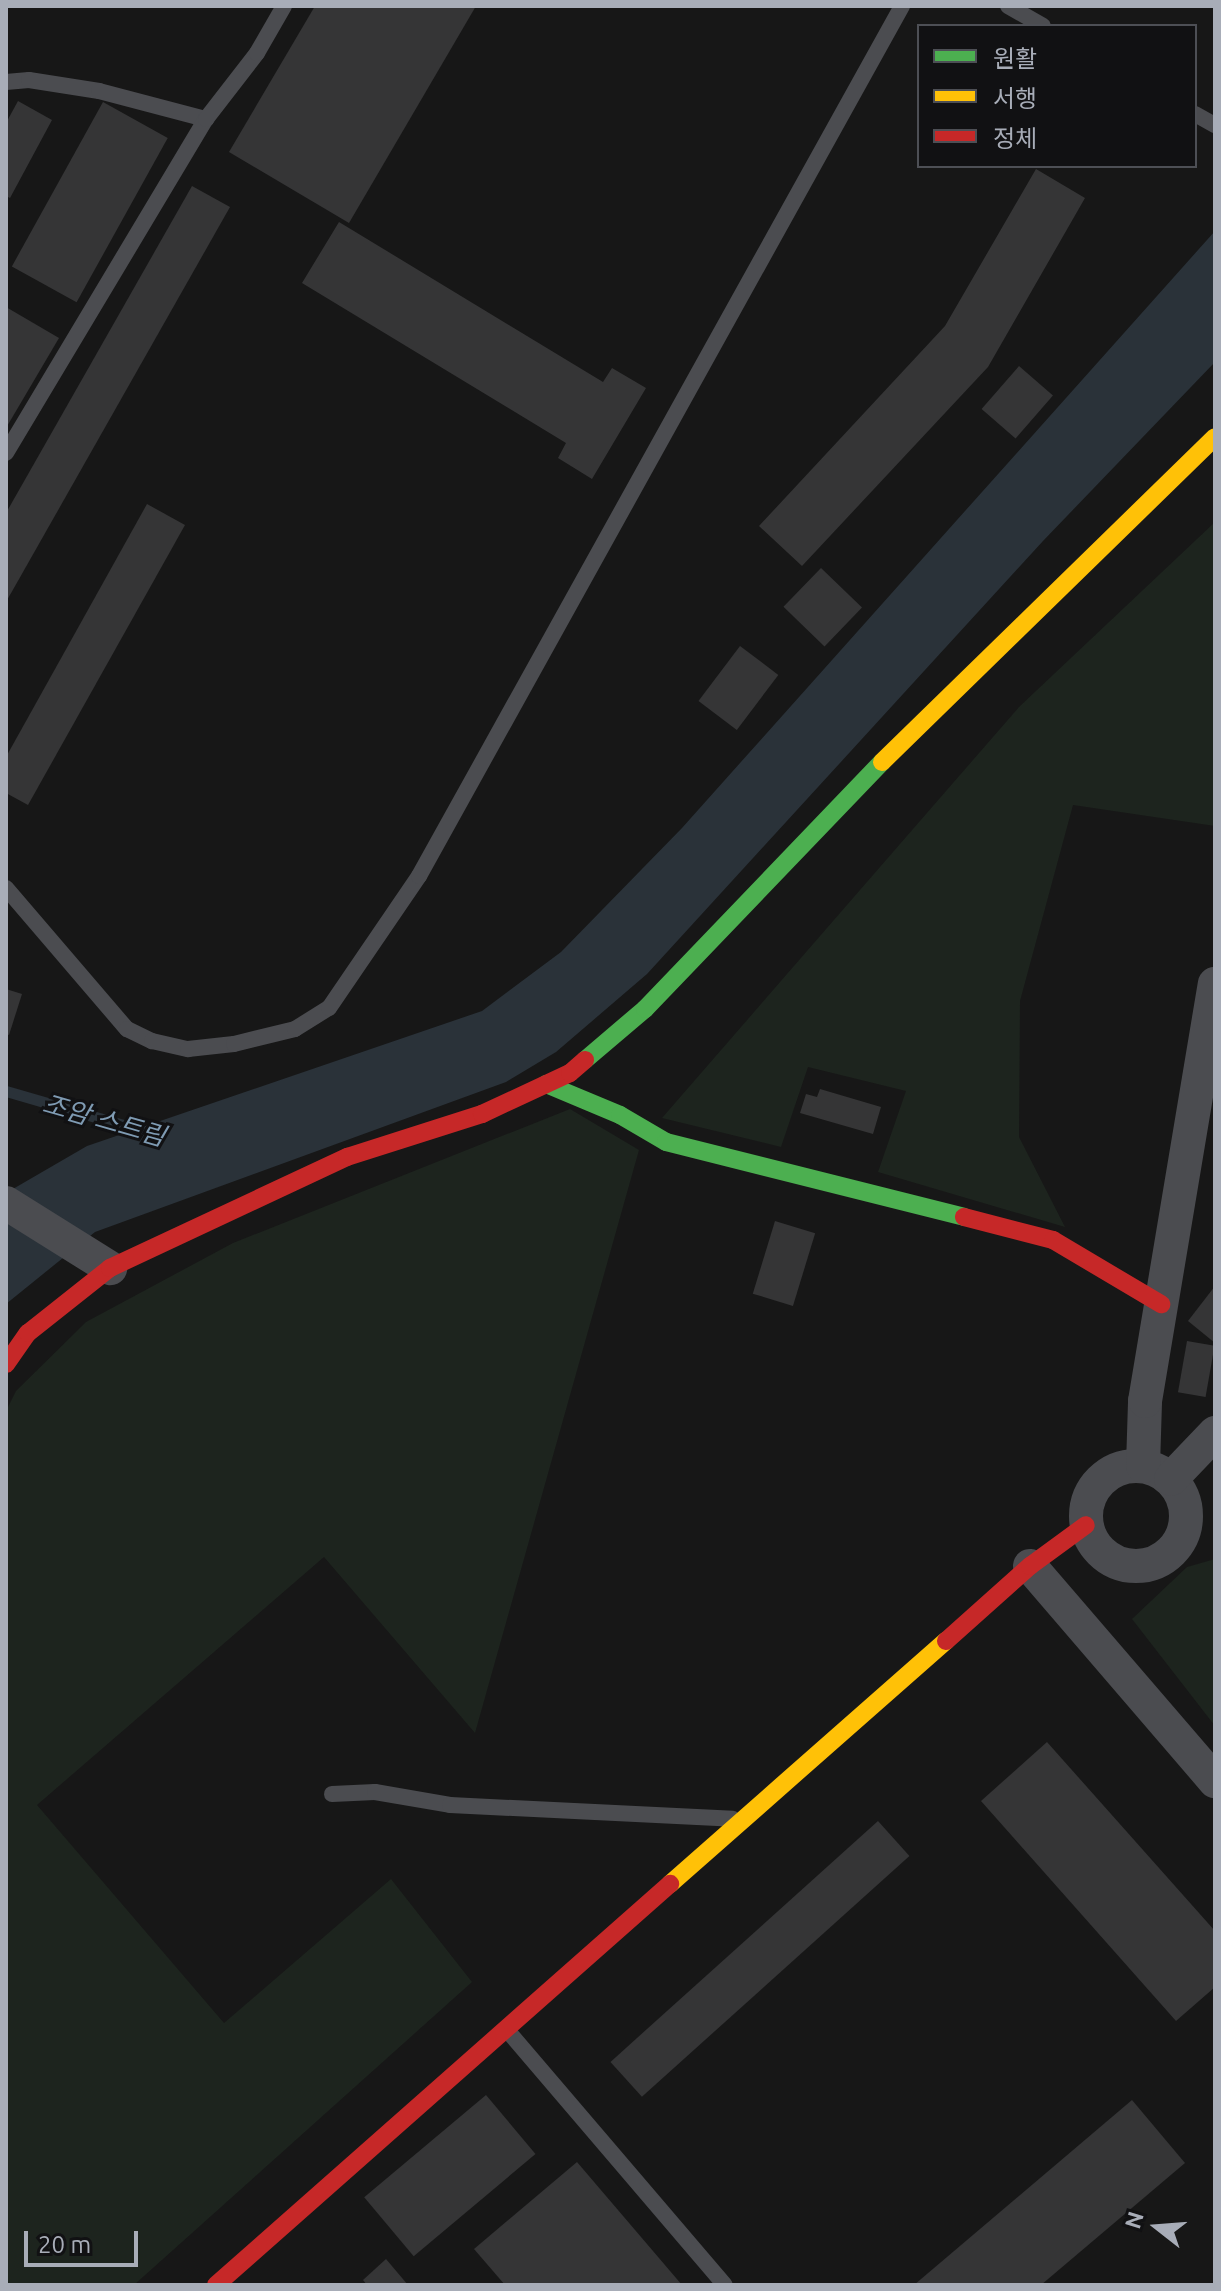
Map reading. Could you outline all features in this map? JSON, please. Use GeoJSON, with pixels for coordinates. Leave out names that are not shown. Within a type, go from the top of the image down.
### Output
{"type":"FeatureCollection","features":[{"type":"Feature","properties":{"kind":"street"},"geometry":{"type":"LineString","coordinates":[[6,1364],[28,1333],[110,1268],[347,1157],[482,1114],[570,1073],[645,1009],[839,804],[1215,437]]}},
{"type":"Feature","properties":{"kind":"street"},"geometry":{"type":"LineString","coordinates":[[1215,984],[1145,1401],[1157,1473],[1200,1526],[1173,1550],[1145,1566],[1129,1566],[1102,1553],[1086,1525],[1086,1509],[1100,1482],[1112,1472],[1157,1473],[1215,1433]]}},
{"type":"Feature","properties":{"kind":"street"},"geometry":{"type":"LineString","coordinates":[[546,1084],[620,1115],[666,1142],[1053,1240],[1161,1304]]}},
{"type":"Feature","properties":{"kind":"street"},"geometry":{"type":"LineString","coordinates":[[6,1203],[110,1268]]}},
{"type":"Feature","properties":{"kind":"street"},"geometry":{"type":"LineString","coordinates":[[216,2285],[1030,1566],[1086,1525]]}},
{"type":"Feature","properties":{"kind":"street"},"geometry":{"type":"LineString","coordinates":[[1030,1566],[1215,1781]]}},
{"type":"Feature","properties":{"kind":"lane"},"geometry":{"type":"LineString","coordinates":[[6,453],[206,119],[257,53],[284,6]]}},
{"type":"Feature","properties":{"kind":"lane"},"geometry":{"type":"LineString","coordinates":[[6,888],[127,1029],[152,1041],[188,1049],[234,1044],[295,1029],[329,1008],[419,876],[902,6]]}},
{"type":"Feature","properties":{"kind":"lane"},"geometry":{"type":"LineString","coordinates":[[1008,6],[1040,24]]}},
{"type":"Feature","properties":{"kind":"lane"},"geometry":{"type":"LineString","coordinates":[[6,82],[29,80],[99,91],[206,119]]}},
{"type":"Feature","properties":{"kind":"lane"},"geometry":{"type":"LineString","coordinates":[[1197,115],[1215,125]]}},
{"type":"Feature","properties":{"kind":"lane"},"geometry":{"type":"LineString","coordinates":[[332,1794],[375,1792],[450,1805],[742,1820]]}},
{"type":"Feature","properties":{"kind":"lane"},"geometry":{"type":"LineString","coordinates":[[506,2029],[725,2285]]}},
{"type":"Feature","properties":{"kind":"shaded area"},"geometry":{"type":"Polygon","coordinates":[[[1215,231],[1215,362],[1043,541],[647,974],[556,1052],[506,1082],[95,1232],[6,1304],[6,1193],[87,1146],[482,1011],[561,952],[682,828],[1215,231]]]}},
{"type":"Feature","properties":{"kind":"shaded area"},"geometry":{"type":"Polygon","coordinates":[[[1215,522],[1215,826],[1073,805],[1020,1001],[1019,1137],[1065,1227],[878,1172],[906,1091],[808,1067],[781,1147],[662,1118],[1019,707],[1215,522]]]}},
{"type":"Feature","properties":{"kind":"shaded area"},"geometry":{"type":"Polygon","coordinates":[[[570,1109],[639,1150],[475,1733],[324,1557],[37,1805],[224,2023],[391,1879],[472,1982],[134,2285],[6,2285],[6,1411],[16,1391],[86,1322],[233,1243],[570,1109]]]}},
{"type":"Feature","properties":{"kind":"shaded area"},"geometry":{"type":"Polygon","coordinates":[[[1215,1559],[1215,1726],[1132,1619],[1187,1567],[1215,1559]]]}},
{"type":"Feature","properties":{"kind":"building"},"geometry":{"type":"Polygon","coordinates":[[[315,6],[476,6],[349,223],[229,152],[315,6]]]}},
{"type":"Feature","properties":{"kind":"building"},"geometry":{"type":"Polygon","coordinates":[[[18,101],[52,120],[10,198],[6,196],[6,123],[18,101]]]}},
{"type":"Feature","properties":{"kind":"building"},"geometry":{"type":"Polygon","coordinates":[[[103,102],[168,138],[77,302],[12,266],[103,102]]]}},
{"type":"Feature","properties":{"kind":"building"},"geometry":{"type":"Polygon","coordinates":[[[1036,169],[1085,198],[988,367],[802,566],[759,526],[945,326],[1036,169]]]}},
{"type":"Feature","properties":{"kind":"building"},"geometry":{"type":"Polygon","coordinates":[[[192,186],[230,207],[6,602],[6,513],[192,186]]]}},
{"type":"Feature","properties":{"kind":"building"},"geometry":{"type":"Polygon","coordinates":[[[339,222],[603,382],[612,368],[646,388],[592,479],[558,458],[566,443],[302,283],[339,222]]]}},
{"type":"Feature","properties":{"kind":"building"},"geometry":{"type":"Polygon","coordinates":[[[6,307],[59,338],[6,428],[6,307]]]}},
{"type":"Feature","properties":{"kind":"building"},"geometry":{"type":"Polygon","coordinates":[[[1019,366],[1053,396],[1016,439],[982,409],[1019,366]]]}},
{"type":"Feature","properties":{"kind":"building"},"geometry":{"type":"Polygon","coordinates":[[[147,504],[185,525],[28,805],[6,793],[6,757],[147,504]]]}},
{"type":"Feature","properties":{"kind":"building"},"geometry":{"type":"Polygon","coordinates":[[[821,568],[862,608],[824,646],[783,607],[821,568]]]}},
{"type":"Feature","properties":{"kind":"building"},"geometry":{"type":"Polygon","coordinates":[[[740,646],[778,675],[737,730],[698,701],[740,646]]]}},
{"type":"Feature","properties":{"kind":"building"},"geometry":{"type":"Polygon","coordinates":[[[6,989],[22,994],[9,1035],[6,1034],[6,989]]]}},
{"type":"Feature","properties":{"kind":"building"},"geometry":{"type":"Polygon","coordinates":[[[820,1089],[881,1107],[873,1134],[800,1113],[806,1094],[817,1097],[820,1089]]]}},
{"type":"Feature","properties":{"kind":"building"},"geometry":{"type":"Polygon","coordinates":[[[775,1221],[815,1233],[793,1306],[753,1294],[775,1221]]]}},
{"type":"Feature","properties":{"kind":"building"},"geometry":{"type":"Polygon","coordinates":[[[1215,1286],[1215,1343],[1188,1321],[1215,1286]]]}},
{"type":"Feature","properties":{"kind":"building"},"geometry":{"type":"Polygon","coordinates":[[[1187,1341],[1215,1346],[1206,1397],[1178,1392],[1187,1341]]]}},
{"type":"Feature","properties":{"kind":"building"},"geometry":{"type":"Polygon","coordinates":[[[1047,1742],[1215,1931],[1215,1987],[1176,2021],[981,1801],[1047,1742]]]}},
{"type":"Feature","properties":{"kind":"building"},"geometry":{"type":"Polygon","coordinates":[[[878,1821],[909,1856],[642,2097],[610,2062],[878,1821]]]}},
{"type":"Feature","properties":{"kind":"building"},"geometry":{"type":"Polygon","coordinates":[[[486,2095],[535,2154],[414,2256],[364,2197],[486,2095]]]}},
{"type":"Feature","properties":{"kind":"building"},"geometry":{"type":"Polygon","coordinates":[[[1132,2100],[1185,2163],[1041,2285],[914,2285],[1132,2100]]]}},
{"type":"Feature","properties":{"kind":"building"},"geometry":{"type":"Polygon","coordinates":[[[577,2162],[682,2285],[505,2285],[474,2249],[577,2162]]]}},
{"type":"Feature","properties":{"kind":"building"},"geometry":{"type":"Polygon","coordinates":[[[386,2259],[408,2285],[367,2285],[363,2280],[386,2259]]]}},
{"type":"Feature","properties":{"kind":"waterway","name":"조암 스트림"},"geometry":{"type":"LineString","coordinates":[[6,1091],[151,1133]]}},
{"type":"Feature","properties":{"kind":"traffic: fast"},"geometry":{"type":"LineString","coordinates":[[585,1060],[645,1009],[882,762]]}},
{"type":"Feature","properties":{"kind":"traffic: fast"},"geometry":{"type":"LineString","coordinates":[[546,1084],[620,1115],[666,1142],[964,1217]]}},
{"type":"Feature","properties":{"kind":"traffic: slow"},"geometry":{"type":"LineString","coordinates":[[882,762],[1215,437]]}},
{"type":"Feature","properties":{"kind":"traffic: slow"},"geometry":{"type":"LineString","coordinates":[[670,1884],[946,1641]]}},
{"type":"Feature","properties":{"kind":"traffic: jam"},"geometry":{"type":"LineString","coordinates":[[6,1364],[28,1333],[110,1268],[347,1157],[482,1114],[570,1073],[585,1060]]}},
{"type":"Feature","properties":{"kind":"traffic: jam"},"geometry":{"type":"LineString","coordinates":[[964,1217],[1053,1240],[1161,1304]]}},
{"type":"Feature","properties":{"kind":"traffic: jam"},"geometry":{"type":"LineString","coordinates":[[946,1641],[1030,1566],[1086,1525]]}},
{"type":"Feature","properties":{"kind":"traffic: jam"},"geometry":{"type":"LineString","coordinates":[[216,2285],[670,1884]]}}]}
